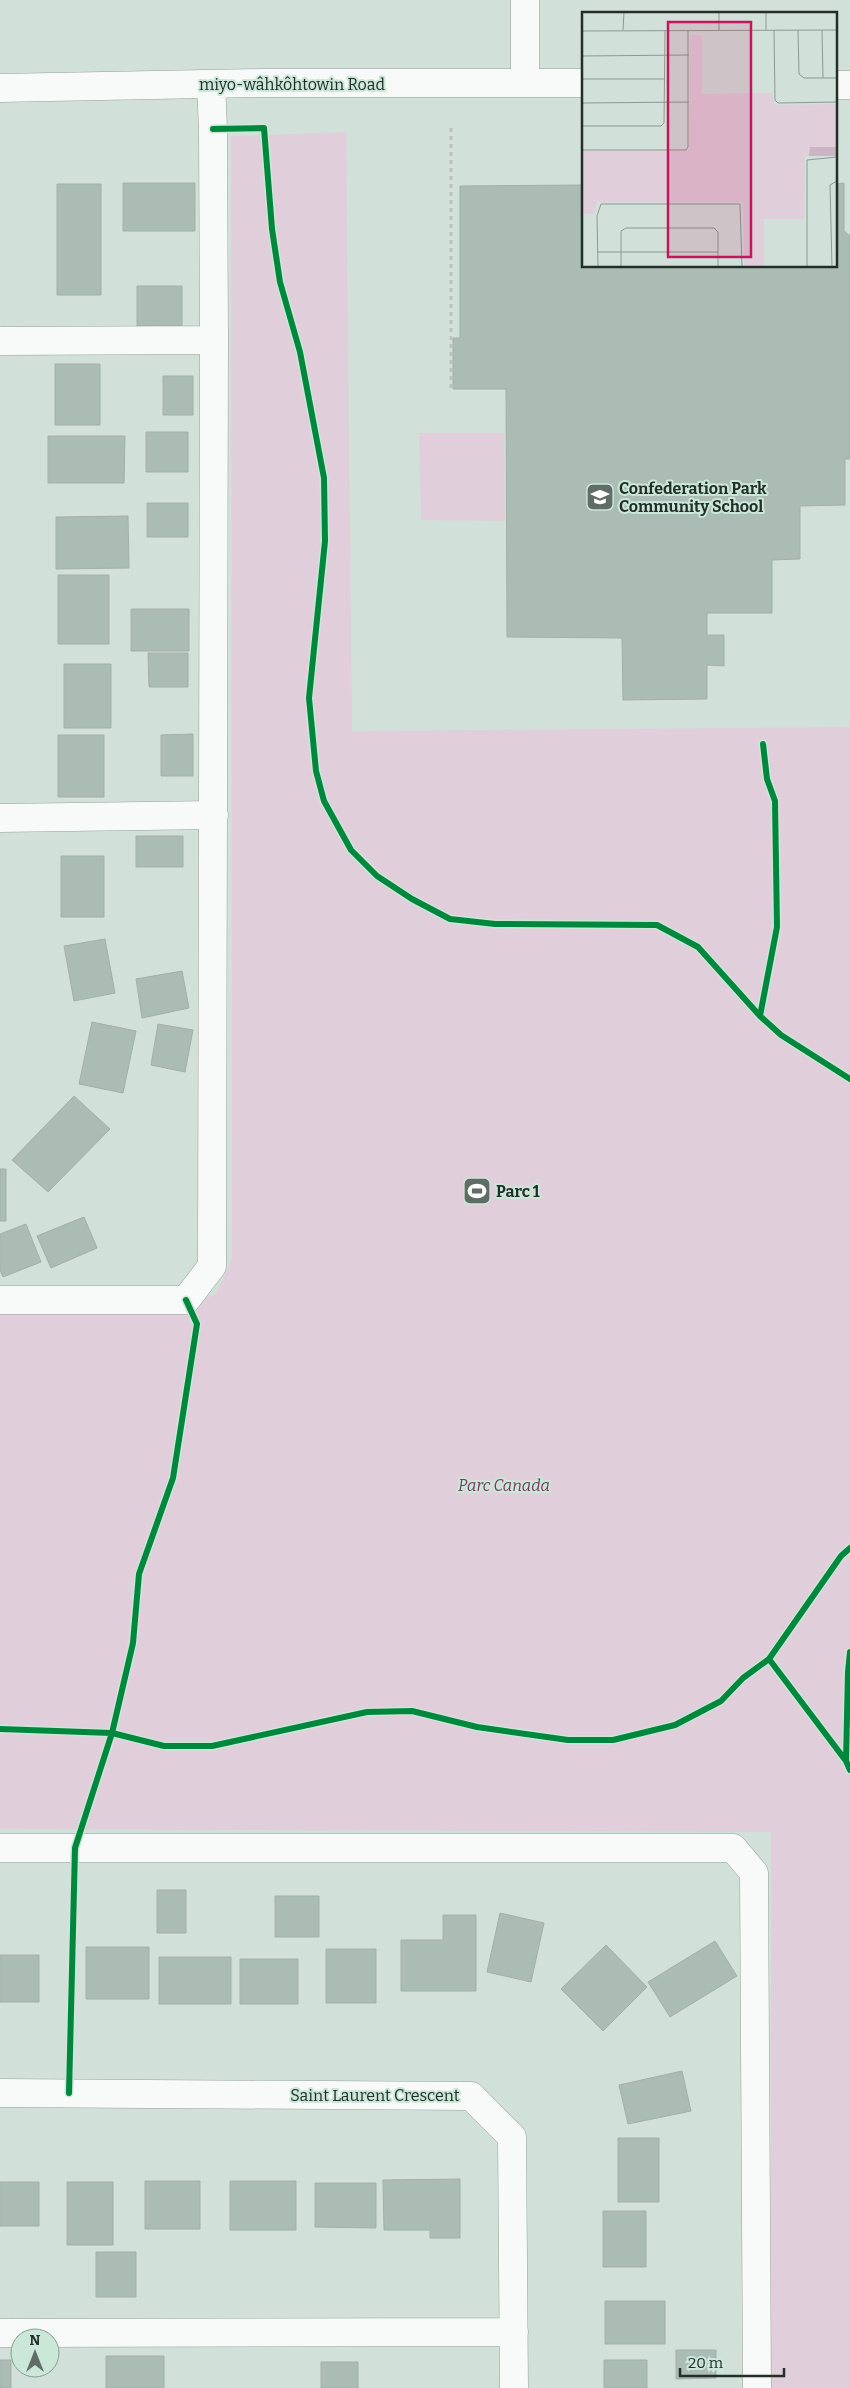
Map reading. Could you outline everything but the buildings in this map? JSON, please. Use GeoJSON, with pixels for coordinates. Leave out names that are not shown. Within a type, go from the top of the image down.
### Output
{"type":"FeatureCollection","features":[{"type":"Feature","properties":{"kind":"street"},"geometry":{"type":"LineString","coordinates":[[525,0],[525,83]]}},
{"type":"Feature","properties":{"kind":"street","name":"miyo-wâhkôhtowin Road"},"geometry":{"type":"LineString","coordinates":[[0,88],[211,84],[582,83]]}},
{"type":"Feature","properties":{"kind":"street"},"geometry":{"type":"LineString","coordinates":[[0,1300],[186,1300],[212,1266],[214,340],[211,84]]}},
{"type":"Feature","properties":{"kind":"street"},"geometry":{"type":"LineString","coordinates":[[0,341],[214,340]]}},
{"type":"Feature","properties":{"kind":"street"},"geometry":{"type":"LineString","coordinates":[[0,818],[214,816]]}},
{"type":"Feature","properties":{"kind":"street"},"geometry":{"type":"LineString","coordinates":[[0,1848],[733,1848],[754,1873],[757,2388]]}},
{"type":"Feature","properties":{"kind":"street","name":"Saint Laurent Crescent"},"geometry":{"type":"LineString","coordinates":[[0,2094],[471,2096],[512,2137],[514,2388]]}},
{"type":"Feature","properties":{"kind":"street"},"geometry":{"type":"LineString","coordinates":[[0,2333],[514,2332]]}},
{"type":"Feature","properties":{"kind":"path"},"geometry":{"type":"LineString","coordinates":[[451,126],[451,388]]}},
{"type":"Feature","properties":{"kind":"green space","name":"Parc Canada"},"geometry":{"type":"Polygon","coordinates":[[[346,132],[352,731],[850,727],[850,2388],[771,2388],[771,1832],[0,1829],[0,1307],[187,1305],[216,1294],[232,1259],[231,136],[346,132]]]}},
{"type":"Feature","properties":{"kind":"green space"},"geometry":{"type":"Polygon","coordinates":[[[419,433],[504,433],[505,521],[421,520],[419,433]]]}},
{"type":"Feature","properties":{"kind":"cycle path"},"geometry":{"type":"LineString","coordinates":[[213,129],[264,128],[272,229],[280,282],[300,352],[324,478],[325,541],[309,698],[316,771],[324,801],[351,850],[377,876],[412,899],[450,919],[495,924],[657,925],[698,947],[760,1016],[781,1035],[850,1079]]}},
{"type":"Feature","properties":{"kind":"cycle path"},"geometry":{"type":"LineString","coordinates":[[760,1016],[777,927],[775,801],[767,779],[763,744]]}},
{"type":"Feature","properties":{"kind":"cycle path"},"geometry":{"type":"LineString","coordinates":[[0,1729],[112,1733],[133,1643],[139,1574],[173,1478],[197,1324],[186,1300]]}},
{"type":"Feature","properties":{"kind":"cycle path"},"geometry":{"type":"LineString","coordinates":[[69,2093],[75,1848],[112,1733],[164,1746],[212,1746],[367,1712],[412,1711],[477,1727],[568,1740],[613,1740],[675,1725],[721,1701],[743,1678],[769,1659],[841,1556],[850,1548]]}},
{"type":"Feature","properties":{"kind":"cycle path"},"geometry":{"type":"LineString","coordinates":[[850,1652],[846,1761],[850,1770]]}},
{"type":"Feature","properties":{"kind":"cycle path"},"geometry":{"type":"LineString","coordinates":[[769,1659],[846,1761]]}},
{"type":"Feature","properties":{"kind":"place","name":"Confederation Park Community School"},"geometry":{"type":"Point","coordinates":[600,497]}},
{"type":"Feature","properties":{"kind":"place","name":"Parc 1"},"geometry":{"type":"Point","coordinates":[477,1191]}}]}
